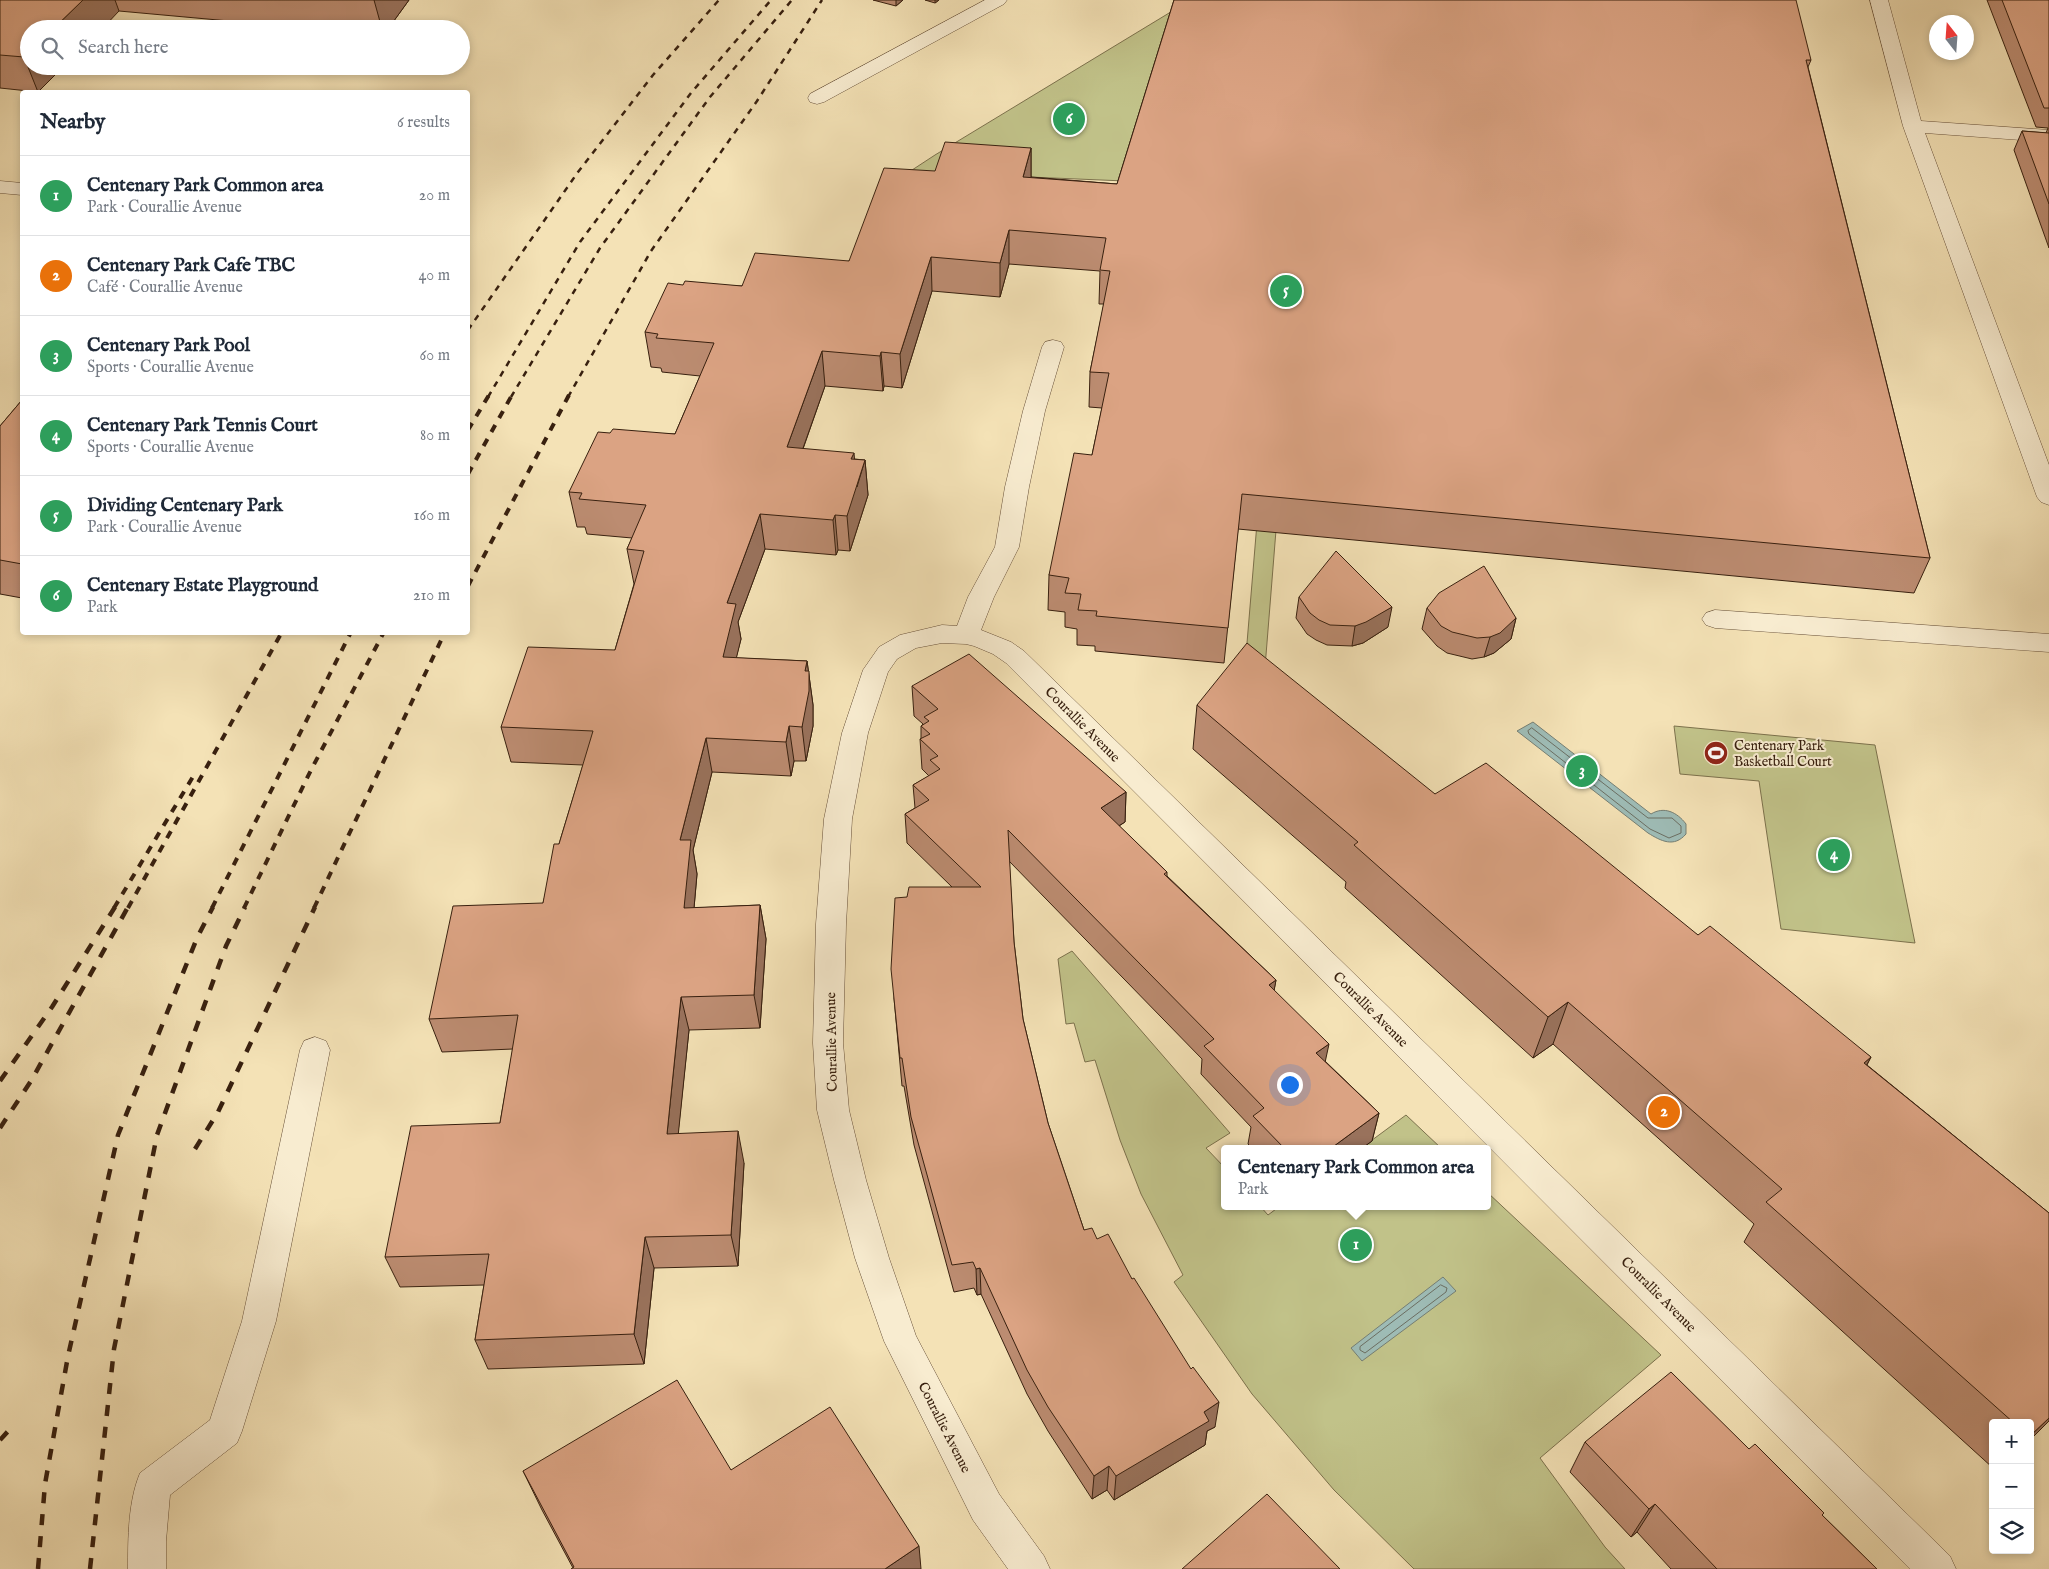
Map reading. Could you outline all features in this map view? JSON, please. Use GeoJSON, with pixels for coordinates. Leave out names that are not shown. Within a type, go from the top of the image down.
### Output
{"type":"FeatureCollection","features":[{"type":"Feature","properties":{"kind":"street"},"geometry":{"type":"LineString","coordinates":[[817,98],[998,0]]}},
{"type":"Feature","properties":{"kind":"street"},"geometry":{"type":"LineString","coordinates":[[1879,0],[1913,126],[2049,497]]}},
{"type":"Feature","properties":{"kind":"street"},"geometry":{"type":"LineString","coordinates":[[1913,126],[2049,136]]}},
{"type":"Feature","properties":{"kind":"street"},"geometry":{"type":"LineString","coordinates":[[0,187],[20,189]]}},
{"type":"Feature","properties":{"kind":"street"},"geometry":{"type":"LineString","coordinates":[[966,635],[981,597],[1007,547],[1017,487],[1030,430],[1053,347]]}},
{"type":"Feature","properties":{"kind":"street"},"geometry":{"type":"LineString","coordinates":[[1715,619],[2049,642]]}},
{"type":"Feature","properties":{"kind":"street","name":"Courallie Avenue"},"geometry":{"type":"LineString","coordinates":[[1031,1569],[986,1506],[901,1340],[872,1258],[833,1110],[828,1043],[831,924],[838,819],[855,733],[876,670],[888,653],[909,640],[942,634],[966,635],[1002,648],[1015,657],[1937,1569]]}},
{"type":"Feature","properties":{"kind":"street"},"geometry":{"type":"LineString","coordinates":[[147,1569],[147,1541],[153,1486],[224,1431],[259,1322],[315,1050]]}},
{"type":"Feature","properties":{"kind":"green space"},"geometry":{"type":"Polygon","coordinates":[[[1318,6],[1264,680],[1245,667],[1266,415],[1318,6]]]}},
{"type":"Feature","properties":{"kind":"green space"},"geometry":{"type":"Polygon","coordinates":[[[1179,7],[1125,181],[909,172],[935,155],[1179,7]]]}},
{"type":"Feature","properties":{"kind":"green space"},"geometry":{"type":"Polygon","coordinates":[[[1674,726],[1875,745],[1915,943],[1781,929],[1759,781],[1680,774],[1674,726]]]}},
{"type":"Feature","properties":{"kind":"green space"},"geometry":{"type":"Polygon","coordinates":[[[1072,951],[1230,1133],[1206,1148],[1221,1164],[1221,1210],[1264,1210],[1268,1215],[1275,1210],[1491,1210],[1491,1196],[1661,1355],[1540,1458],[1605,1547],[1625,1569],[1414,1569],[1334,1490],[1252,1394],[1174,1282],[1183,1275],[1141,1194],[1120,1140],[1095,1060],[1085,1062],[1074,1023],[1066,1024],[1058,959],[1072,951]]]}},
{"type":"Feature","properties":{"kind":"green space"},"geometry":{"type":"Polygon","coordinates":[[[1406,1115],[1438,1145],[1365,1145],[1406,1115]]]}},
{"type":"Feature","properties":{"kind":"water"},"geometry":{"type":"Polygon","coordinates":[[[1533,722],[1651,814],[1665,810],[1679,816],[1686,824],[1686,834],[1677,841],[1667,842],[1648,833],[1517,731],[1533,722]]]}},
{"type":"Feature","properties":{"kind":"water"},"geometry":{"type":"Polygon","coordinates":[[[1443,1277],[1456,1291],[1362,1361],[1351,1348],[1443,1277]]]}},
{"type":"Feature","properties":{"kind":"building"},"geometry":{"type":"Polygon","coordinates":[[[0,0],[83,0],[62,20],[20,20],[20,57],[0,55],[0,0]]]}},
{"type":"Feature","properties":{"kind":"building"},"geometry":{"type":"Polygon","coordinates":[[[1174,0],[1796,0],[1811,60],[1806,60],[1930,558],[1242,494],[1228,628],[1096,616],[1097,611],[1078,610],[1081,594],[1065,593],[1069,578],[1049,575],[1074,453],[1092,455],[1109,373],[1090,372],[1110,271],[1100,270],[1106,238],[1009,230],[1000,263],[931,257],[900,354],[881,352],[880,356],[822,351],[787,447],[854,453],[851,459],[865,460],[847,516],[835,515],[833,520],[760,514],[727,603],[736,604],[723,657],[807,661],[805,671],[809,671],[809,691],[802,727],[789,726],[786,742],[706,738],[680,840],[691,840],[684,908],[760,905],[754,995],[681,997],[667,1134],[738,1131],[731,1235],[645,1237],[634,1334],[475,1340],[489,1254],[385,1257],[411,1126],[500,1123],[518,1015],[429,1019],[453,906],[543,903],[554,844],[559,844],[593,731],[501,727],[528,647],[615,650],[644,551],[627,549],[646,505],[579,499],[582,493],[569,492],[598,432],[610,433],[613,429],[675,434],[714,343],[656,338],[658,334],[645,332],[668,283],[683,285],[685,281],[742,286],[755,253],[849,261],[884,168],[935,171],[945,142],[1031,148],[1023,177],[1117,184],[1174,0]]]}},
{"type":"Feature","properties":{"kind":"building"},"geometry":{"type":"Polygon","coordinates":[[[2002,0],[2049,0],[2049,108],[2044,108],[2002,0]]]}},
{"type":"Feature","properties":{"kind":"building"},"geometry":{"type":"Polygon","coordinates":[[[2022,131],[2049,133],[2049,204],[2022,131]]]}},
{"type":"Feature","properties":{"kind":"building"},"geometry":{"type":"Polygon","coordinates":[[[20,402],[20,564],[0,560],[0,426],[20,402]]]}},
{"type":"Feature","properties":{"kind":"building"},"geometry":{"type":"Polygon","coordinates":[[[1336,551],[1392,607],[1355,626],[1330,625],[1310,613],[1299,597],[1336,551]]]}},
{"type":"Feature","properties":{"kind":"building"},"geometry":{"type":"Polygon","coordinates":[[[1484,566],[1516,618],[1500,633],[1490,637],[1477,638],[1452,632],[1441,626],[1427,608],[1439,593],[1484,566]]]}},
{"type":"Feature","properties":{"kind":"building"},"geometry":{"type":"Polygon","coordinates":[[[1247,643],[1435,794],[1486,763],[1698,935],[1710,926],[1871,1057],[1864,1063],[2049,1213],[2049,1418],[2034,1432],[2034,1419],[2010,1419],[1766,1202],[1782,1189],[1568,1002],[1548,1017],[1354,845],[1358,842],[1197,705],[1247,643]]]}},
{"type":"Feature","properties":{"kind":"building"},"geometry":{"type":"Polygon","coordinates":[[[969,654],[1126,792],[1101,808],[1167,872],[1164,874],[1276,980],[1269,985],[1329,1044],[1316,1053],[1379,1113],[1335,1145],[1281,1145],[1253,1116],[1264,1108],[1204,1046],[1214,1039],[1008,830],[1014,942],[1023,1019],[1048,1123],[1084,1230],[1092,1228],[1097,1239],[1108,1234],[1132,1279],[1134,1278],[1191,1369],[1193,1367],[1219,1402],[1204,1412],[1209,1421],[1116,1476],[1109,1466],[1094,1476],[1048,1407],[1027,1370],[980,1268],[976,1269],[973,1262],[952,1265],[911,1117],[902,1058],[900,1058],[891,969],[895,898],[907,897],[909,887],[981,887],[905,814],[929,800],[913,785],[940,769],[930,760],[938,756],[920,739],[930,734],[921,726],[929,721],[924,717],[938,709],[912,686],[969,654]]]}},
{"type":"Feature","properties":{"kind":"building"},"geometry":{"type":"Polygon","coordinates":[[[1671,1372],[1749,1449],[1755,1444],[1824,1513],[1822,1515],[1877,1569],[1717,1569],[1655,1504],[1649,1509],[1585,1442],[1671,1372]]]}},
{"type":"Feature","properties":{"kind":"building"},"geometry":{"type":"Polygon","coordinates":[[[677,1380],[731,1470],[830,1407],[919,1546],[885,1569],[571,1569],[574,1567],[523,1471],[677,1380]]]}},
{"type":"Feature","properties":{"kind":"building"},"geometry":{"type":"Polygon","coordinates":[[[1267,1494],[1340,1569],[1182,1569],[1267,1494]]]}},
{"type":"Feature","properties":{"kind":"railway"},"geometry":{"type":"LineString","coordinates":[[470,327],[578,172],[653,75],[719,0]]}},
{"type":"Feature","properties":{"kind":"railway"},"geometry":{"type":"LineString","coordinates":[[488,397],[580,242],[691,93],[771,0]]}},
{"type":"Feature","properties":{"kind":"railway"},"geometry":{"type":"LineString","coordinates":[[511,397],[600,248],[710,97],[792,0]]}},
{"type":"Feature","properties":{"kind":"railway"},"geometry":{"type":"LineString","coordinates":[[568,397],[651,251],[757,101],[822,0]]}},
{"type":"Feature","properties":{"kind":"railway"},"geometry":{"type":"LineString","coordinates":[[470,427],[489,395]]}},
{"type":"Feature","properties":{"kind":"railway"},"geometry":{"type":"LineString","coordinates":[[470,470],[512,395]]}},
{"type":"Feature","properties":{"kind":"railway"},"geometry":{"type":"LineString","coordinates":[[470,582],[569,395]]}},
{"type":"Feature","properties":{"kind":"railway"},"geometry":{"type":"LineString","coordinates":[[128,908],[280,635]]}},
{"type":"Feature","properties":{"kind":"railway"},"geometry":{"type":"LineString","coordinates":[[212,908],[349,635]]}},
{"type":"Feature","properties":{"kind":"railway"},"geometry":{"type":"LineString","coordinates":[[244,908],[311,770],[382,635]]}},
{"type":"Feature","properties":{"kind":"railway"},"geometry":{"type":"LineString","coordinates":[[314,908],[444,635]]}},
{"type":"Feature","properties":{"kind":"railway"},"geometry":{"type":"LineString","coordinates":[[114,908],[194,775]]}},
{"type":"Feature","properties":{"kind":"railway"},"geometry":{"type":"LineString","coordinates":[[0,1081],[52,1007],[115,907]]}},
{"type":"Feature","properties":{"kind":"railway"},"geometry":{"type":"LineString","coordinates":[[0,1128],[31,1081],[128,907]]}},
{"type":"Feature","properties":{"kind":"railway"},"geometry":{"type":"LineString","coordinates":[[38,1569],[45,1484],[68,1356],[118,1135],[197,938],[213,907]]}},
{"type":"Feature","properties":{"kind":"railway"},"geometry":{"type":"LineString","coordinates":[[90,1569],[114,1349],[157,1135],[226,946],[245,907]]}},
{"type":"Feature","properties":{"kind":"railway"},"geometry":{"type":"LineString","coordinates":[[195,1149],[218,1112],[315,907]]}},
{"type":"Feature","properties":{"kind":"railway"},"geometry":{"type":"LineString","coordinates":[[0,1440],[11,1428]]}},
{"type":"Feature","properties":{"kind":"place","name":"Centenary Estate Playground"},"geometry":{"type":"Point","coordinates":[1069,119]}},
{"type":"Feature","properties":{"kind":"place","name":"Dividing Centenary Park"},"geometry":{"type":"Point","coordinates":[1286,291]}},
{"type":"Feature","properties":{"kind":"place","name":"Centenary Park Basketball Court"},"geometry":{"type":"Point","coordinates":[1716,753]}},
{"type":"Feature","properties":{"kind":"place","name":"Centenary Park Pool"},"geometry":{"type":"Point","coordinates":[1582,771]}},
{"type":"Feature","properties":{"kind":"place","name":"Centenary Park Tennis Court"},"geometry":{"type":"Point","coordinates":[1834,855]}},
{"type":"Feature","properties":{"kind":"place","name":"Centenary Park Cafe TBC"},"geometry":{"type":"Point","coordinates":[1664,1112]}},
{"type":"Feature","properties":{"kind":"place","name":"Centenary Park Common area"},"geometry":{"type":"Point","coordinates":[1356,1245]}}]}
